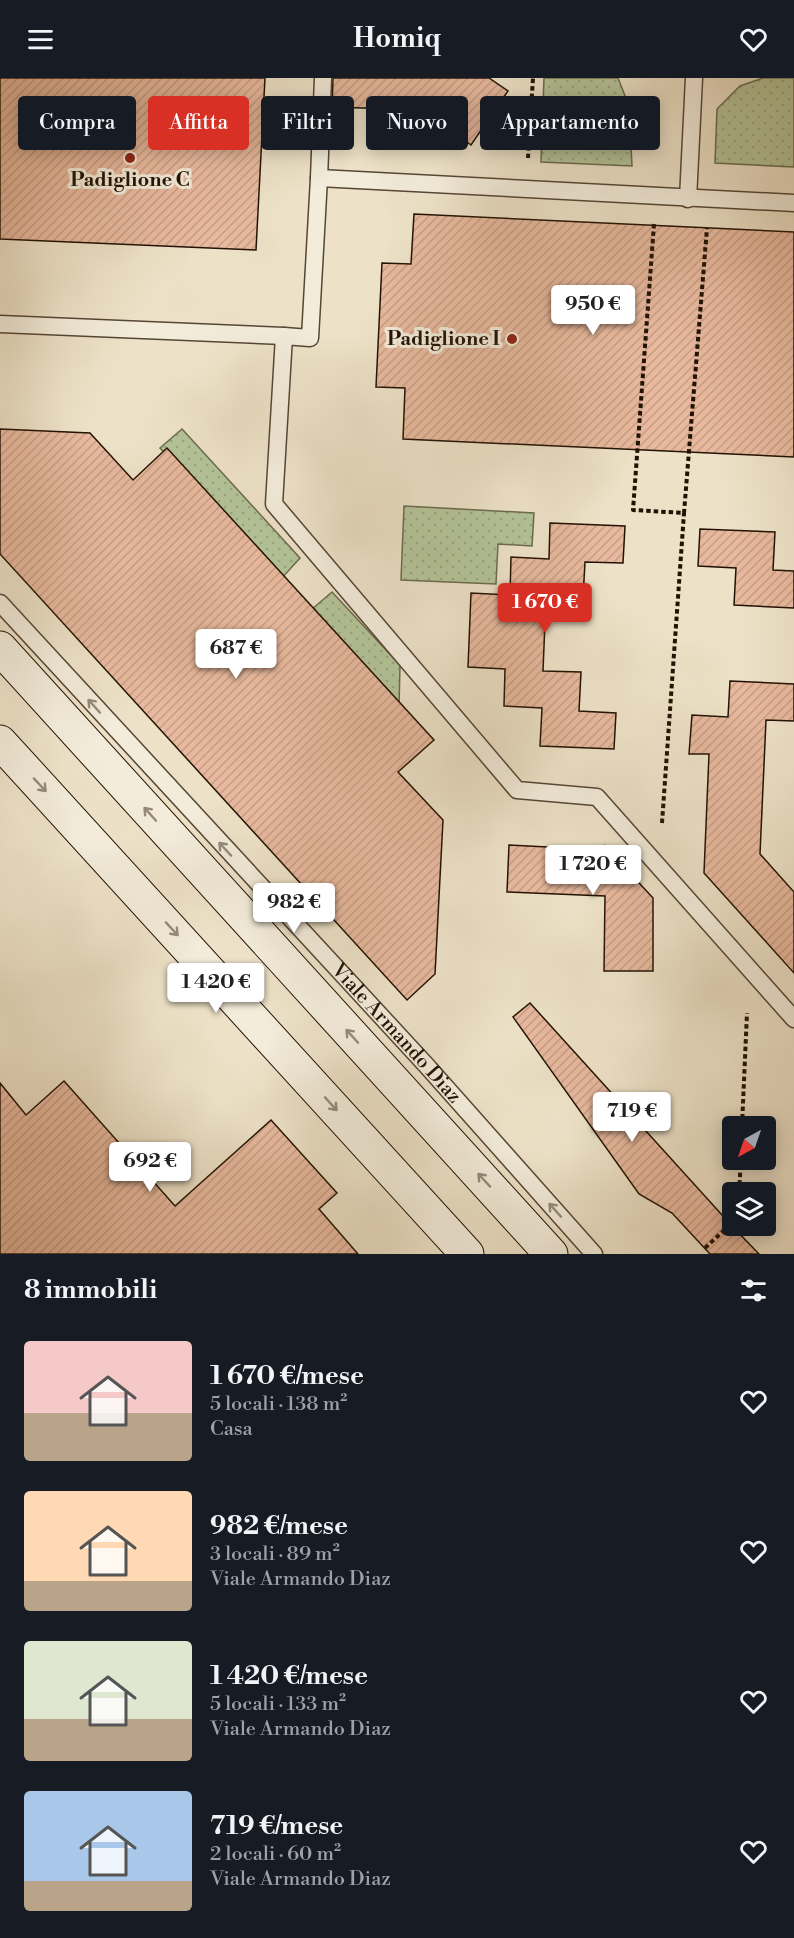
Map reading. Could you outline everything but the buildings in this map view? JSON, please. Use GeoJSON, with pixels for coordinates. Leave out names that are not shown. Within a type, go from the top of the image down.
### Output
{"type":"FeatureCollection","features":[{"type":"Feature","properties":{"kind":"main road","name":"Viale Armando Diaz"},"geometry":{"type":"LineString","coordinates":[[0,648],[551,1254]]}},
{"type":"Feature","properties":{"kind":"main road"},"geometry":{"type":"LineString","coordinates":[[0,742],[467,1254]]}},
{"type":"Feature","properties":{"kind":"lane"},"geometry":{"type":"LineString","coordinates":[[0,324],[310,338],[323,78]]}},
{"type":"Feature","properties":{"kind":"lane"},"geometry":{"type":"LineString","coordinates":[[688,199],[694,78]]}},
{"type":"Feature","properties":{"kind":"lane"},"geometry":{"type":"LineString","coordinates":[[319,178],[794,203]]}},
{"type":"Feature","properties":{"kind":"lane"},"geometry":{"type":"LineString","coordinates":[[284,336],[274,504],[517,790],[597,797],[659,863],[794,1019]]}},
{"type":"Feature","properties":{"kind":"lane","name":"Viale Armando Diaz"},"geometry":{"type":"LineString","coordinates":[[0,603],[426,1065],[594,1254]]}},
{"type":"Feature","properties":{"kind":"path"},"geometry":{"type":"LineString","coordinates":[[526,190],[533,78]]}},
{"type":"Feature","properties":{"kind":"path"},"geometry":{"type":"LineString","coordinates":[[656,197],[633,510],[684,513]]}},
{"type":"Feature","properties":{"kind":"path"},"geometry":{"type":"LineString","coordinates":[[659,863],[709,200]]}},
{"type":"Feature","properties":{"kind":"path"},"geometry":{"type":"LineString","coordinates":[[742,1116],[749,967]]}},
{"type":"Feature","properties":{"kind":"path"},"geometry":{"type":"LineString","coordinates":[[705,1248],[722,1232]]}},
{"type":"Feature","properties":{"kind":"green space"},"geometry":{"type":"Polygon","coordinates":[[[544,78],[618,78],[625,96],[543,96],[544,78]]]}},
{"type":"Feature","properties":{"kind":"green space"},"geometry":{"type":"Polygon","coordinates":[[[763,78],[794,78],[794,167],[715,163],[717,109],[740,86],[763,78]]]}},
{"type":"Feature","properties":{"kind":"green space"},"geometry":{"type":"Polygon","coordinates":[[[541,150],[631,150],[632,166],[541,162],[541,150]]]}},
{"type":"Feature","properties":{"kind":"green space"},"geometry":{"type":"Polygon","coordinates":[[[182,429],[300,558],[281,579],[160,448],[182,429]]]}},
{"type":"Feature","properties":{"kind":"green space"},"geometry":{"type":"Polygon","coordinates":[[[404,506],[534,513],[532,546],[498,544],[496,584],[401,580],[404,506]]]}},
{"type":"Feature","properties":{"kind":"green space"},"geometry":{"type":"Polygon","coordinates":[[[332,592],[400,665],[399,709],[311,610],[332,592]]]}},
{"type":"Feature","properties":{"kind":"place","name":"Padiglione C"},"geometry":{"type":"Point","coordinates":[130,158]}},
{"type":"Feature","properties":{"kind":"place","name":"Padiglione I"},"geometry":{"type":"Point","coordinates":[512,339]}}]}
